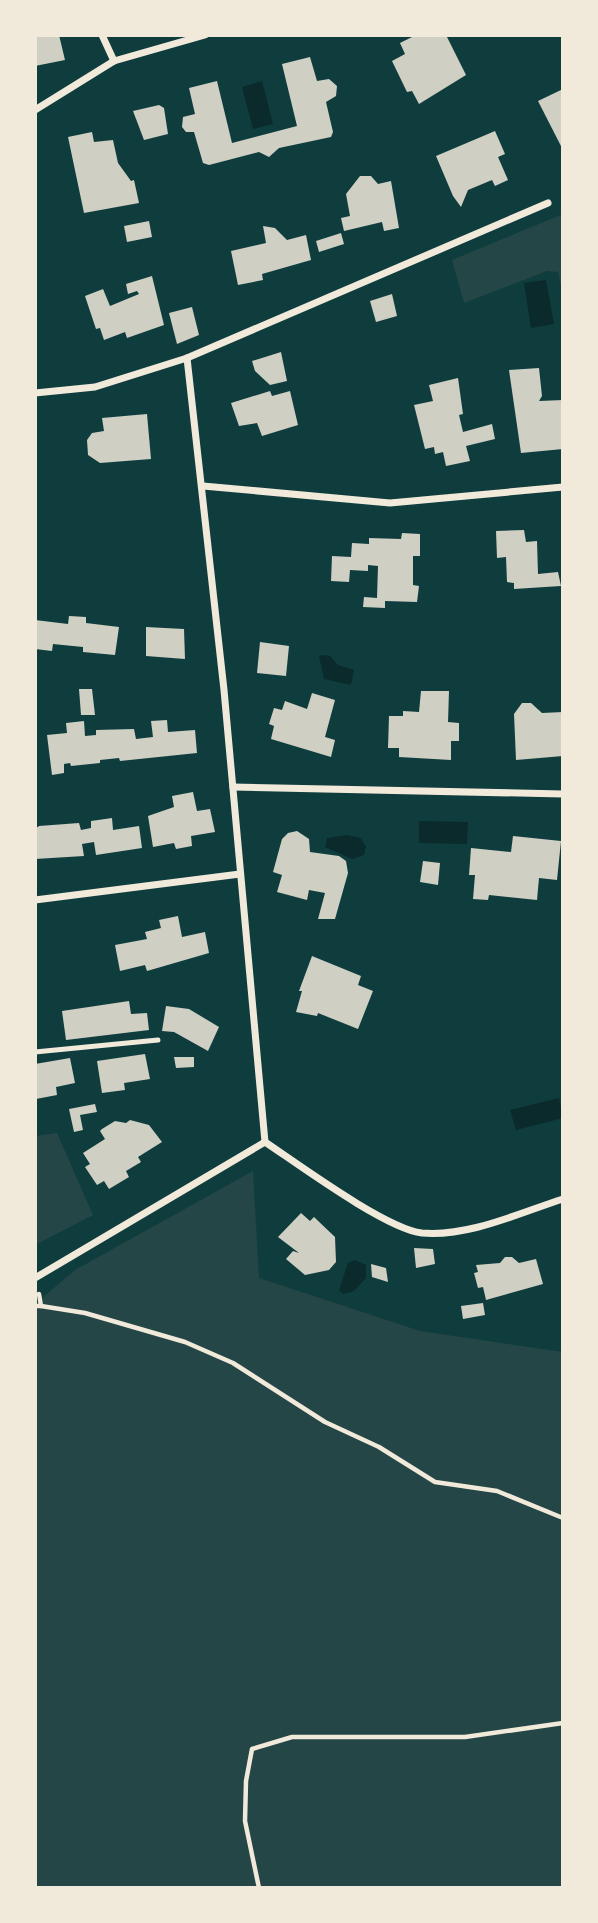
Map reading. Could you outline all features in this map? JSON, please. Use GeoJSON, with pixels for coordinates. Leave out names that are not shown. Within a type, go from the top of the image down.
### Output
{"type":"FeatureCollection","features":[{"type":"Feature","properties":{"kind":"street"},"geometry":{"type":"LineString","coordinates":[[102,35],[114,61]]}},
{"type":"Feature","properties":{"kind":"street"},"geometry":{"type":"LineString","coordinates":[[35,110],[114,61],[205,35]]}},
{"type":"Feature","properties":{"kind":"street"},"geometry":{"type":"LineString","coordinates":[[35,393],[94,387],[187,358],[548,203]]}},
{"type":"Feature","properties":{"kind":"street"},"geometry":{"type":"LineString","coordinates":[[187,358],[233,787],[265,1142]]}},
{"type":"Feature","properties":{"kind":"street"},"geometry":{"type":"LineString","coordinates":[[202,486],[390,503],[563,487]]}},
{"type":"Feature","properties":{"kind":"street"},"geometry":{"type":"LineString","coordinates":[[233,787],[563,794]]}},
{"type":"Feature","properties":{"kind":"street"},"geometry":{"type":"LineString","coordinates":[[35,900],[240,874]]}},
{"type":"Feature","properties":{"kind":"street"},"geometry":{"type":"LineString","coordinates":[[265,1142],[328,1185],[410,1231],[457,1232],[563,1199]]}},
{"type":"Feature","properties":{"kind":"street"},"geometry":{"type":"LineString","coordinates":[[35,1278],[265,1142]]}},
{"type":"Feature","properties":{"kind":"lane"},"geometry":{"type":"LineString","coordinates":[[35,1052],[158,1040]]}},
{"type":"Feature","properties":{"kind":"path"},"geometry":{"type":"LineString","coordinates":[[41,1306],[85,1313],[185,1342],[233,1363],[325,1422],[379,1447],[435,1482],[497,1491],[563,1518]]}},
{"type":"Feature","properties":{"kind":"path"},"geometry":{"type":"LineString","coordinates":[[259,1888],[245,1821],[246,1781],[252,1749],[292,1737],[465,1737],[563,1723]]}},
{"type":"Feature","properties":{"kind":"shaded area"},"geometry":{"type":"Polygon","coordinates":[[[262,81],[273,124],[253,129],[242,87],[262,81]]]}},
{"type":"Feature","properties":{"kind":"shaded area"},"geometry":{"type":"Polygon","coordinates":[[[563,214],[563,295],[558,272],[547,271],[464,303],[452,260],[563,214]]]}},
{"type":"Feature","properties":{"kind":"shaded area"},"geometry":{"type":"Polygon","coordinates":[[[546,280],[554,324],[531,328],[524,283],[546,280]]]}},
{"type":"Feature","properties":{"kind":"shaded area"},"geometry":{"type":"Polygon","coordinates":[[[319,656],[330,656],[338,665],[354,670],[351,685],[324,679],[319,656]]]}},
{"type":"Feature","properties":{"kind":"shaded area"},"geometry":{"type":"Polygon","coordinates":[[[419,821],[468,822],[467,844],[419,843],[419,821]]]}},
{"type":"Feature","properties":{"kind":"shaded area"},"geometry":{"type":"Polygon","coordinates":[[[347,835],[361,838],[366,847],[364,855],[352,859],[325,847],[327,838],[347,835]]]}},
{"type":"Feature","properties":{"kind":"shaded area"},"geometry":{"type":"Polygon","coordinates":[[[559,1098],[563,1118],[516,1130],[510,1110],[559,1098]]]}},
{"type":"Feature","properties":{"kind":"shaded area"},"geometry":{"type":"Polygon","coordinates":[[[57,1133],[93,1215],[35,1245],[35,1136],[57,1133]]]}},
{"type":"Feature","properties":{"kind":"shaded area"},"geometry":{"type":"Polygon","coordinates":[[[253,1171],[259,1278],[420,1331],[563,1352],[563,1888],[35,1888],[35,1304],[75,1270],[253,1171]]]}},
{"type":"Feature","properties":{"kind":"shaded area"},"geometry":{"type":"Polygon","coordinates":[[[355,1260],[366,1265],[366,1278],[354,1291],[343,1294],[339,1290],[348,1263],[355,1260]]]}},
{"type":"Feature","properties":{"kind":"building"},"geometry":{"type":"Polygon","coordinates":[[[35,35],[59,35],[65,60],[35,66],[35,35]]]}},
{"type":"Feature","properties":{"kind":"building"},"geometry":{"type":"Polygon","coordinates":[[[416,35],[446,35],[466,75],[419,104],[412,91],[407,92],[392,61],[405,54],[400,43],[416,35]]]}},
{"type":"Feature","properties":{"kind":"building"},"geometry":{"type":"Polygon","coordinates":[[[310,57],[317,81],[329,79],[337,86],[336,96],[326,102],[333,132],[331,137],[279,148],[269,157],[259,152],[209,165],[203,163],[194,132],[186,132],[182,127],[183,117],[195,114],[189,88],[217,81],[232,143],[297,126],[282,64],[310,57]]]}},
{"type":"Feature","properties":{"kind":"building"},"geometry":{"type":"Polygon","coordinates":[[[563,89],[563,150],[538,101],[563,89]]]}},
{"type":"Feature","properties":{"kind":"building"},"geometry":{"type":"Polygon","coordinates":[[[159,105],[164,108],[168,134],[144,140],[133,111],[159,105]]]}},
{"type":"Feature","properties":{"kind":"building"},"geometry":{"type":"Polygon","coordinates":[[[495,131],[505,154],[498,157],[508,180],[495,186],[492,180],[468,190],[461,207],[453,196],[436,156],[495,131]]]}},
{"type":"Feature","properties":{"kind":"building"},"geometry":{"type":"Polygon","coordinates":[[[92,132],[94,142],[113,140],[118,163],[131,181],[134,180],[139,203],[84,213],[68,137],[92,132]]]}},
{"type":"Feature","properties":{"kind":"building"},"geometry":{"type":"Polygon","coordinates":[[[360,176],[371,176],[378,184],[391,181],[399,228],[384,231],[382,222],[344,231],[341,218],[350,216],[346,194],[360,176]]]}},
{"type":"Feature","properties":{"kind":"building"},"geometry":{"type":"Polygon","coordinates":[[[149,221],[152,237],[127,242],[124,226],[149,221]]]}},
{"type":"Feature","properties":{"kind":"building"},"geometry":{"type":"Polygon","coordinates":[[[263,226],[275,228],[287,240],[306,235],[311,260],[262,274],[263,280],[238,285],[231,251],[266,243],[263,226]]]}},
{"type":"Feature","properties":{"kind":"building"},"geometry":{"type":"Polygon","coordinates":[[[341,233],[344,244],[319,252],[316,241],[341,233]]]}},
{"type":"Feature","properties":{"kind":"building"},"geometry":{"type":"Polygon","coordinates":[[[152,276],[164,325],[127,338],[125,332],[104,340],[100,328],[96,329],[85,296],[103,289],[110,306],[139,294],[137,291],[128,294],[126,284],[152,276]]]}},
{"type":"Feature","properties":{"kind":"building"},"geometry":{"type":"Polygon","coordinates":[[[392,294],[397,316],[376,322],[370,301],[392,294]]]}},
{"type":"Feature","properties":{"kind":"building"},"geometry":{"type":"Polygon","coordinates":[[[192,307],[199,335],[177,344],[169,313],[192,307]]]}},
{"type":"Feature","properties":{"kind":"building"},"geometry":{"type":"Polygon","coordinates":[[[281,352],[287,381],[270,385],[255,371],[252,361],[281,352]]]}},
{"type":"Feature","properties":{"kind":"building"},"geometry":{"type":"Polygon","coordinates":[[[539,368],[542,396],[539,401],[563,400],[563,449],[521,453],[509,370],[539,368]]]}},
{"type":"Feature","properties":{"kind":"building"},"geometry":{"type":"Polygon","coordinates":[[[458,378],[463,414],[459,415],[463,432],[492,424],[495,439],[466,446],[470,461],[446,466],[443,452],[435,454],[434,447],[425,449],[414,405],[433,401],[429,385],[458,378]]]}},
{"type":"Feature","properties":{"kind":"building"},"geometry":{"type":"Polygon","coordinates":[[[270,391],[272,396],[290,391],[298,425],[262,436],[257,423],[239,426],[231,403],[270,391]]]}},
{"type":"Feature","properties":{"kind":"building"},"geometry":{"type":"Polygon","coordinates":[[[147,414],[151,459],[100,463],[88,455],[87,440],[92,433],[104,431],[102,418],[147,414]]]}},
{"type":"Feature","properties":{"kind":"building"},"geometry":{"type":"Polygon","coordinates":[[[524,530],[526,542],[537,541],[538,574],[558,572],[561,586],[514,589],[514,583],[507,582],[506,557],[497,558],[496,531],[524,530]]]}},
{"type":"Feature","properties":{"kind":"building"},"geometry":{"type":"Polygon","coordinates":[[[402,533],[420,534],[420,556],[413,556],[413,585],[419,586],[417,602],[385,601],[385,608],[363,607],[364,597],[377,598],[378,566],[368,565],[368,571],[350,570],[349,582],[331,581],[332,556],[351,557],[352,543],[369,544],[369,538],[401,539],[402,533]]]}},
{"type":"Feature","properties":{"kind":"building"},"geometry":{"type":"Polygon","coordinates":[[[69,616],[86,617],[86,623],[119,627],[115,655],[83,652],[83,647],[53,644],[52,651],[35,649],[35,620],[68,624],[69,616]]]}},
{"type":"Feature","properties":{"kind":"building"},"geometry":{"type":"Polygon","coordinates":[[[146,627],[184,629],[185,659],[146,656],[146,627]]]}},
{"type":"Feature","properties":{"kind":"building"},"geometry":{"type":"Polygon","coordinates":[[[260,642],[289,646],[286,676],[257,673],[260,642]]]}},
{"type":"Feature","properties":{"kind":"building"},"geometry":{"type":"Polygon","coordinates":[[[79,689],[92,689],[95,715],[81,715],[79,689]]]}},
{"type":"Feature","properties":{"kind":"building"},"geometry":{"type":"Polygon","coordinates":[[[421,691],[449,691],[448,722],[459,723],[459,741],[451,741],[451,760],[399,757],[399,748],[388,748],[389,716],[403,716],[403,711],[419,712],[421,691]]]}},
{"type":"Feature","properties":{"kind":"building"},"geometry":{"type":"Polygon","coordinates":[[[312,693],[335,700],[325,737],[335,740],[331,757],[271,739],[274,726],[269,724],[274,708],[282,710],[285,701],[307,709],[312,693]]]}},
{"type":"Feature","properties":{"kind":"building"},"geometry":{"type":"Polygon","coordinates":[[[522,703],[531,703],[542,713],[563,712],[563,756],[516,760],[514,714],[522,703]]]}},
{"type":"Feature","properties":{"kind":"building"},"geometry":{"type":"Polygon","coordinates":[[[167,720],[168,732],[195,730],[197,753],[120,761],[119,758],[71,766],[70,763],[64,764],[64,773],[52,775],[47,735],[67,733],[66,723],[84,721],[85,736],[96,735],[96,730],[134,729],[136,739],[153,737],[151,721],[167,720]]]}},
{"type":"Feature","properties":{"kind":"building"},"geometry":{"type":"Polygon","coordinates":[[[193,792],[197,811],[210,809],[215,832],[191,836],[192,846],[176,849],[174,843],[153,847],[148,816],[174,807],[172,796],[193,792]]]}},
{"type":"Feature","properties":{"kind":"building"},"geometry":{"type":"Polygon","coordinates":[[[112,818],[113,830],[139,826],[142,848],[96,855],[94,842],[82,844],[84,856],[35,859],[35,829],[39,826],[79,823],[81,830],[91,828],[91,821],[112,818]]]}},
{"type":"Feature","properties":{"kind":"building"},"geometry":{"type":"Polygon","coordinates":[[[297,831],[309,839],[310,852],[339,856],[346,861],[348,873],[335,919],[318,919],[325,893],[309,890],[307,900],[277,892],[282,875],[273,872],[282,839],[288,833],[297,831]]]}},
{"type":"Feature","properties":{"kind":"building"},"geometry":{"type":"Polygon","coordinates":[[[513,836],[561,841],[557,880],[539,878],[537,900],[489,895],[488,900],[473,899],[475,875],[469,875],[471,848],[511,852],[513,836]]]}},
{"type":"Feature","properties":{"kind":"building"},"geometry":{"type":"Polygon","coordinates":[[[423,861],[440,863],[438,885],[420,882],[423,861]]]}},
{"type":"Feature","properties":{"kind":"building"},"geometry":{"type":"Polygon","coordinates":[[[178,916],[182,937],[205,932],[209,953],[147,971],[145,965],[120,971],[115,945],[147,939],[145,932],[161,928],[159,920],[178,916]]]}},
{"type":"Feature","properties":{"kind":"building"},"geometry":{"type":"Polygon","coordinates":[[[312,956],[361,976],[358,985],[373,991],[358,1029],[318,1013],[317,1016],[296,1012],[302,991],[299,991],[312,956]]]}},
{"type":"Feature","properties":{"kind":"building"},"geometry":{"type":"Polygon","coordinates":[[[129,1001],[131,1014],[147,1013],[149,1030],[66,1040],[62,1011],[129,1001]]]}},
{"type":"Feature","properties":{"kind":"building"},"geometry":{"type":"Polygon","coordinates":[[[166,1006],[189,1009],[219,1027],[208,1051],[174,1032],[162,1031],[166,1006]]]}},
{"type":"Feature","properties":{"kind":"building"},"geometry":{"type":"Polygon","coordinates":[[[145,1054],[150,1079],[124,1083],[125,1090],[102,1093],[97,1061],[145,1054]]]}},
{"type":"Feature","properties":{"kind":"building"},"geometry":{"type":"Polygon","coordinates":[[[174,1057],[194,1057],[194,1067],[176,1068],[174,1057]]]}},
{"type":"Feature","properties":{"kind":"building"},"geometry":{"type":"Polygon","coordinates":[[[70,1058],[75,1083],[56,1087],[57,1095],[36,1099],[35,1064],[70,1058]]]}},
{"type":"Feature","properties":{"kind":"building"},"geometry":{"type":"Polygon","coordinates":[[[95,1104],[97,1112],[80,1115],[83,1130],[74,1132],[69,1109],[95,1104]]]}},
{"type":"Feature","properties":{"kind":"building"},"geometry":{"type":"Polygon","coordinates":[[[130,1120],[149,1125],[162,1142],[138,1157],[141,1162],[126,1171],[129,1177],[109,1189],[104,1181],[97,1185],[85,1167],[90,1164],[83,1153],[105,1139],[100,1131],[102,1129],[115,1121],[126,1123],[130,1120]]]}},
{"type":"Feature","properties":{"kind":"building"},"geometry":{"type":"Polygon","coordinates":[[[301,1213],[310,1221],[314,1217],[335,1237],[336,1262],[329,1270],[305,1275],[286,1259],[293,1251],[299,1253],[278,1237],[301,1213]]]}},
{"type":"Feature","properties":{"kind":"building"},"geometry":{"type":"Polygon","coordinates":[[[414,1248],[433,1249],[435,1264],[416,1268],[414,1248]]]}},
{"type":"Feature","properties":{"kind":"building"},"geometry":{"type":"Polygon","coordinates":[[[505,1257],[512,1257],[519,1263],[536,1259],[543,1284],[486,1300],[483,1287],[478,1288],[474,1273],[478,1272],[476,1265],[500,1263],[505,1257]]]}},
{"type":"Feature","properties":{"kind":"building"},"geometry":{"type":"Polygon","coordinates":[[[371,1264],[386,1268],[388,1282],[372,1277],[371,1264]]]}},
{"type":"Feature","properties":{"kind":"building"},"geometry":{"type":"Polygon","coordinates":[[[483,1303],[485,1315],[463,1319],[461,1306],[483,1303]]]}}]}
